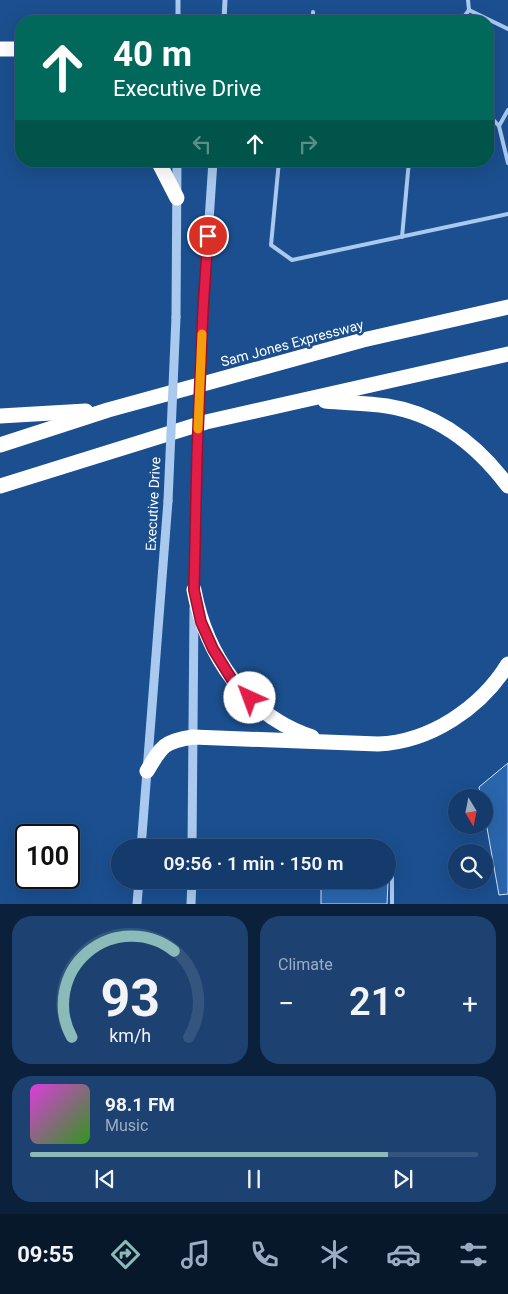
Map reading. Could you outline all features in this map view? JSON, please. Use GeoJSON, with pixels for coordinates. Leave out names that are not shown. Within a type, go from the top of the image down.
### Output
{"type":"FeatureCollection","features":[{"type":"Feature","properties":{"kind":"highway"},"geometry":{"type":"LineString","coordinates":[[2,49],[15,49]]}},
{"type":"Feature","properties":{"kind":"highway"},"geometry":{"type":"LineString","coordinates":[[2,49],[15,52]]}},
{"type":"Feature","properties":{"kind":"highway"},"geometry":{"type":"LineString","coordinates":[[161,167],[177,198]]}},
{"type":"Feature","properties":{"kind":"highway","name":"Sam Jones Expressway"},"geometry":{"type":"LineString","coordinates":[[0,445],[108,410],[363,340],[508,307]]}},
{"type":"Feature","properties":{"kind":"highway"},"geometry":{"type":"LineString","coordinates":[[0,486],[206,422],[312,400],[447,366],[508,354]]}},
{"type":"Feature","properties":{"kind":"highway"},"geometry":{"type":"LineString","coordinates":[[312,400],[388,406],[419,415],[437,423],[470,444],[498,472],[508,486]]}},
{"type":"Feature","properties":{"kind":"highway"},"geometry":{"type":"LineString","coordinates":[[0,416],[108,410]]}},
{"type":"Feature","properties":{"kind":"highway"},"geometry":{"type":"LineString","coordinates":[[194,590],[197,608],[207,636],[216,655],[234,683],[265,712],[298,733],[325,741]]}},
{"type":"Feature","properties":{"kind":"highway"},"geometry":{"type":"LineString","coordinates":[[147,771],[164,745],[178,739],[193,737],[388,744],[407,740],[425,734],[460,715],[483,697],[508,664]]}},
{"type":"Feature","properties":{"kind":"street"},"geometry":{"type":"LineString","coordinates":[[178,0],[178,15]]}},
{"type":"Feature","properties":{"kind":"street"},"geometry":{"type":"LineString","coordinates":[[224,15],[225,0]]}},
{"type":"Feature","properties":{"kind":"street","name":"Executive Drive"},"geometry":{"type":"LineString","coordinates":[[142,839],[168,501],[176,317],[177,167]]}},
{"type":"Feature","properties":{"kind":"street"},"geometry":{"type":"LineString","coordinates":[[192,839],[196,491],[203,310],[213,167]]}},
{"type":"Feature","properties":{"kind":"street"},"geometry":{"type":"LineString","coordinates":[[137,904],[138,889]]}},
{"type":"Feature","properties":{"kind":"street"},"geometry":{"type":"LineString","coordinates":[[191,904],[192,889]]}},
{"type":"Feature","properties":{"kind":"lane"},"geometry":{"type":"LineString","coordinates":[[465,15],[469,10],[468,0]]}},
{"type":"Feature","properties":{"kind":"lane"},"geometry":{"type":"LineString","coordinates":[[469,10],[479,15]]}},
{"type":"Feature","properties":{"kind":"lane"},"geometry":{"type":"LineString","coordinates":[[494,22],[508,29]]}},
{"type":"Feature","properties":{"kind":"lane"},"geometry":{"type":"LineString","coordinates":[[499,126],[508,110]]}},
{"type":"Feature","properties":{"kind":"lane"},"geometry":{"type":"LineString","coordinates":[[494,121],[499,126],[508,163]]}},
{"type":"Feature","properties":{"kind":"lane"},"geometry":{"type":"LineString","coordinates":[[278,167],[271,245],[292,260],[508,214]]}},
{"type":"Feature","properties":{"kind":"lane"},"geometry":{"type":"LineString","coordinates":[[402,237],[408,167]]}},
{"type":"Feature","properties":{"kind":"lane"},"geometry":{"type":"LineString","coordinates":[[392,889],[392,904]]}},
{"type":"Feature","properties":{"kind":"building"},"geometry":{"type":"Polygon","coordinates":[[[508,763],[508,894],[499,895],[493,861],[493,844],[490,844],[488,834],[493,834],[493,789],[479,789],[479,787],[508,763]]]}},
{"type":"Feature","properties":{"kind":"building"},"geometry":{"type":"Polygon","coordinates":[[[321,889],[388,889],[387,904],[321,904],[321,889]]]}},
{"type":"Feature","properties":{"kind":"slow traffic"},"geometry":{"type":"LineString","coordinates":[[198,429],[202,334]]}},
{"type":"Feature","properties":{"kind":"route"},"geometry":{"type":"LineString","coordinates":[[208,236],[197,455],[194,590],[201,622],[213,649],[234,683],[250,698]]}}]}
